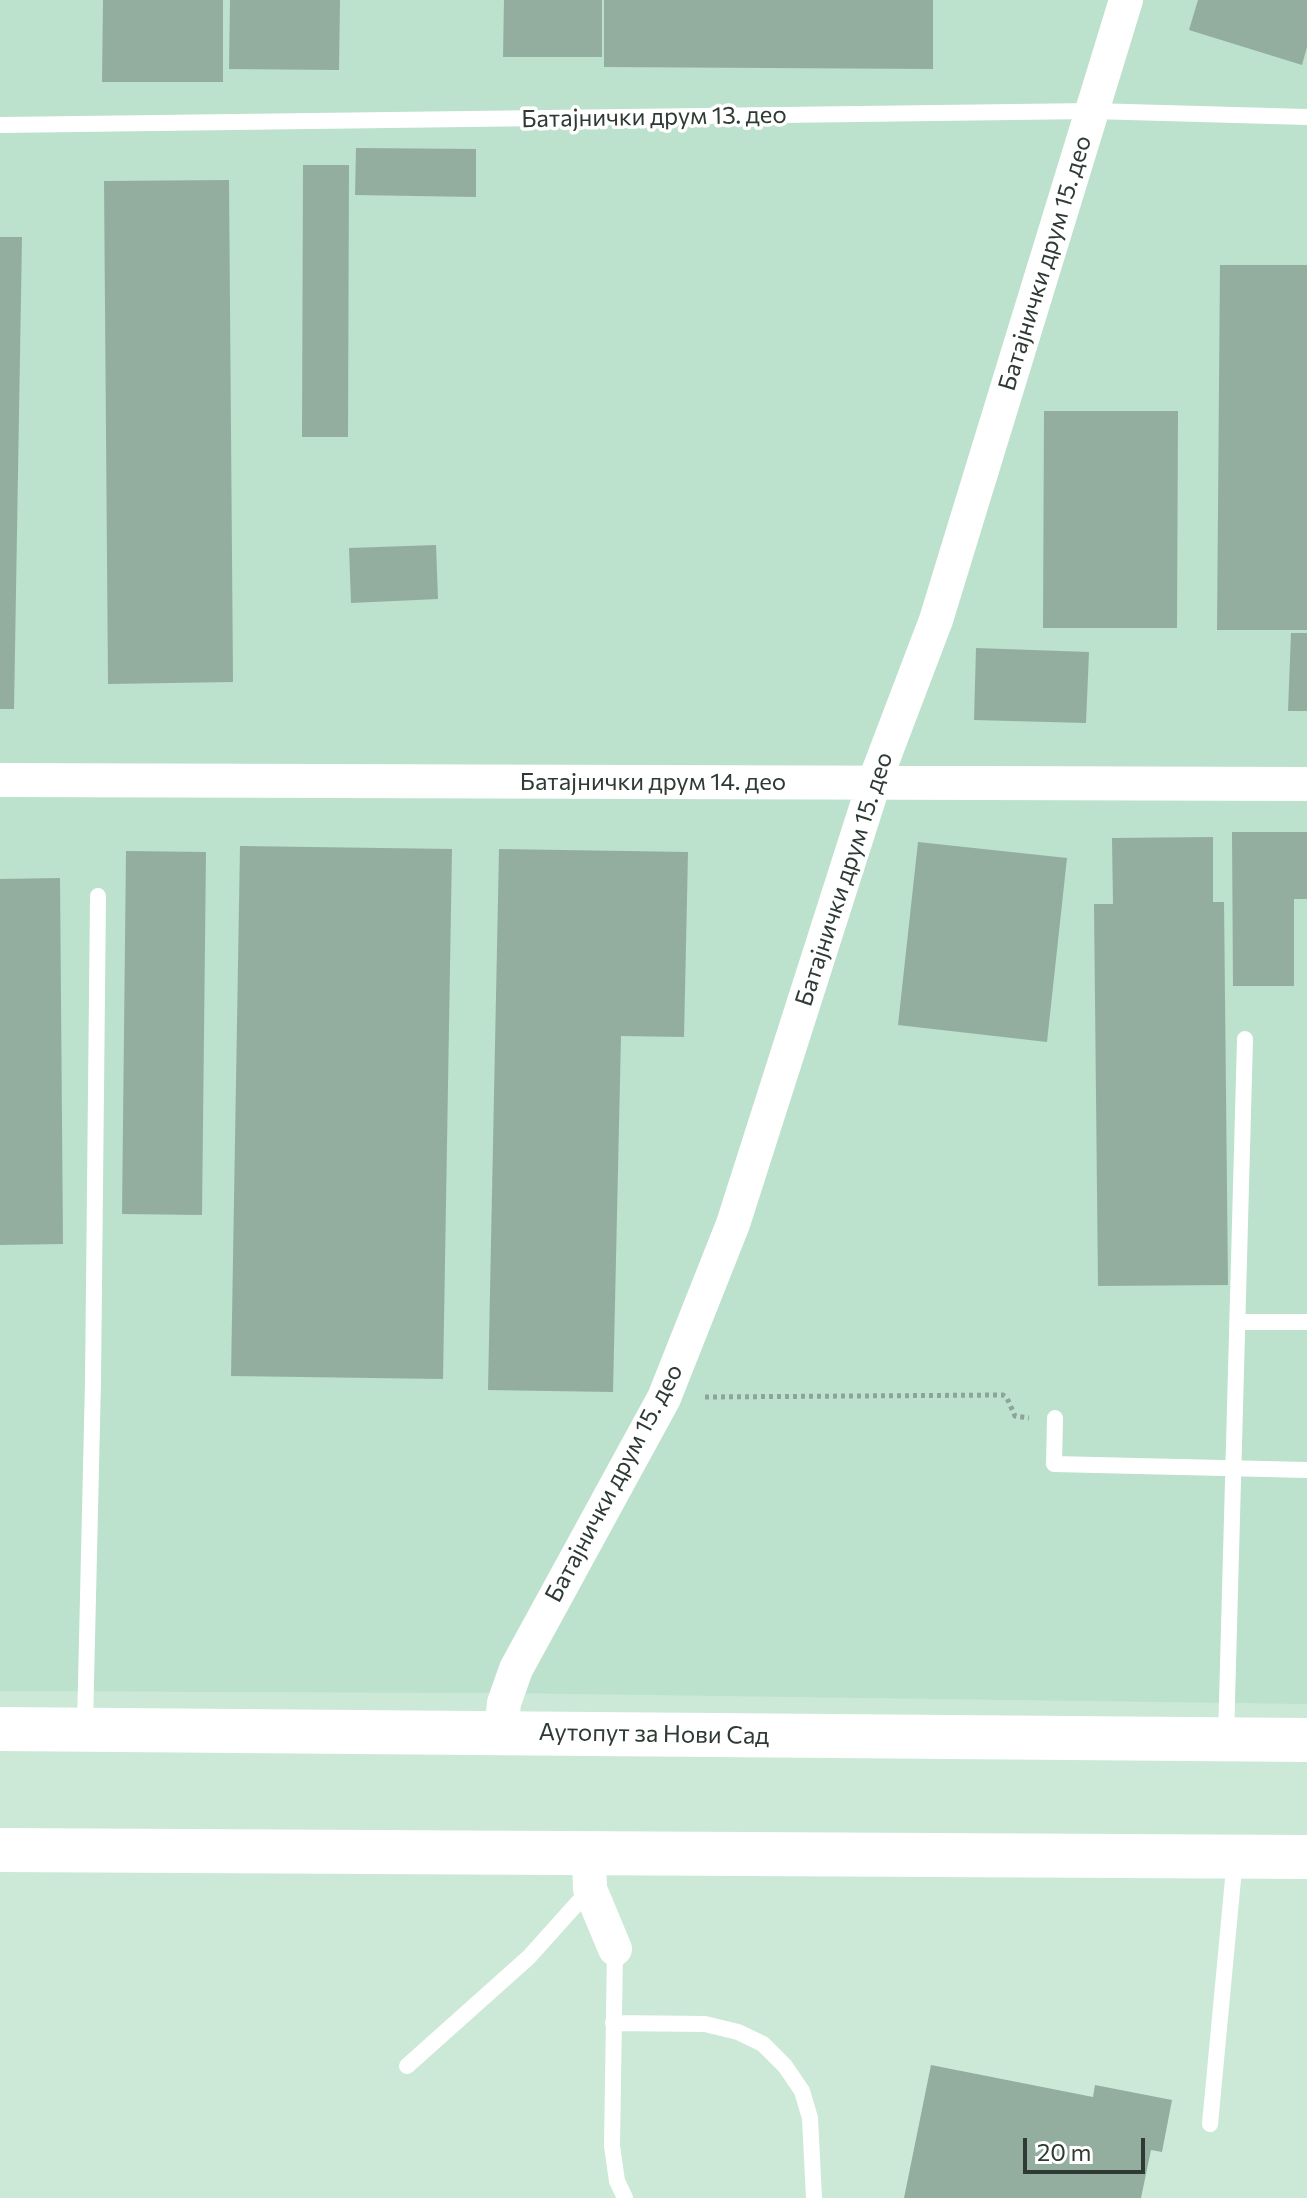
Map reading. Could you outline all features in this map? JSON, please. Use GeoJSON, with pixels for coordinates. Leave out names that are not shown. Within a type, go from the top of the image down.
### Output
{"type":"FeatureCollection","features":[{"type":"Feature","properties":{"kind":"main road","name":"Аутопут за Нови Сад"},"geometry":{"type":"LineString","coordinates":[[0,1729],[1307,1740]]}},
{"type":"Feature","properties":{"kind":"main road"},"geometry":{"type":"LineString","coordinates":[[0,1850],[589,1870],[1307,1857]]}},
{"type":"Feature","properties":{"kind":"street","name":"Батајнички друм 15. део"},"geometry":{"type":"LineString","coordinates":[[501,1732],[504,1703],[516,1669],[664,1398],[733,1224],[874,783],[936,620],[1126,0]]}},
{"type":"Feature","properties":{"kind":"street","name":"Батајнички друм 14. део"},"geometry":{"type":"LineString","coordinates":[[0,780],[1307,784]]}},
{"type":"Feature","properties":{"kind":"street"},"geometry":{"type":"LineString","coordinates":[[589,1870],[615,1949]]}},
{"type":"Feature","properties":{"kind":"lane","name":"Батајнички друм 13. део"},"geometry":{"type":"LineString","coordinates":[[0,125],[1092,111],[1307,117]]}},
{"type":"Feature","properties":{"kind":"lane"},"geometry":{"type":"LineString","coordinates":[[85,1730],[93,1397],[98,896]]}},
{"type":"Feature","properties":{"kind":"lane"},"geometry":{"type":"LineString","coordinates":[[1226,1739],[1245,1039]]}},
{"type":"Feature","properties":{"kind":"lane"},"geometry":{"type":"LineString","coordinates":[[1238,1322],[1307,1322]]}},
{"type":"Feature","properties":{"kind":"lane"},"geometry":{"type":"LineString","coordinates":[[1055,1418],[1054,1464],[1307,1470]]}},
{"type":"Feature","properties":{"kind":"lane"},"geometry":{"type":"LineString","coordinates":[[1210,2124],[1235,1856]]}},
{"type":"Feature","properties":{"kind":"lane"},"geometry":{"type":"LineString","coordinates":[[407,2066],[529,1957],[589,1870]]}},
{"type":"Feature","properties":{"kind":"lane"},"geometry":{"type":"LineString","coordinates":[[615,1949],[612,2146],[617,2181],[625,2198]]}},
{"type":"Feature","properties":{"kind":"lane"},"geometry":{"type":"LineString","coordinates":[[613,2023],[705,2024],[738,2032],[763,2044],[785,2066],[802,2091],[810,2118],[814,2198]]}},
{"type":"Feature","properties":{"kind":"path"},"geometry":{"type":"LineString","coordinates":[[664,1398],[1003,1395],[1019,1418],[1055,1418]]}},
{"type":"Feature","properties":{"kind":"shaded area"},"geometry":{"type":"Polygon","coordinates":[[[0,0],[1307,0],[1307,1704],[502,1693],[0,1691],[0,0]]]}},
{"type":"Feature","properties":{"kind":"building"},"geometry":{"type":"Polygon","coordinates":[[[103,0],[223,0],[223,82],[102,82],[103,0]]]}},
{"type":"Feature","properties":{"kind":"building"},"geometry":{"type":"Polygon","coordinates":[[[230,0],[340,0],[339,70],[229,69],[230,0]]]}},
{"type":"Feature","properties":{"kind":"building"},"geometry":{"type":"Polygon","coordinates":[[[504,0],[602,0],[602,57],[503,57],[504,0]]]}},
{"type":"Feature","properties":{"kind":"building"},"geometry":{"type":"Polygon","coordinates":[[[604,0],[933,0],[933,69],[604,67],[604,0]]]}},
{"type":"Feature","properties":{"kind":"building"},"geometry":{"type":"Polygon","coordinates":[[[1198,0],[1307,0],[1307,47],[1302,65],[1189,30],[1198,0]]]}},
{"type":"Feature","properties":{"kind":"building"},"geometry":{"type":"Polygon","coordinates":[[[356,148],[476,149],[476,197],[355,195],[356,148]]]}},
{"type":"Feature","properties":{"kind":"building"},"geometry":{"type":"Polygon","coordinates":[[[303,165],[349,165],[348,437],[302,437],[303,165]]]}},
{"type":"Feature","properties":{"kind":"building"},"geometry":{"type":"Polygon","coordinates":[[[229,180],[233,682],[108,684],[104,181],[229,180]]]}},
{"type":"Feature","properties":{"kind":"building"},"geometry":{"type":"Polygon","coordinates":[[[0,237],[22,237],[14,709],[0,709],[0,237]]]}},
{"type":"Feature","properties":{"kind":"building"},"geometry":{"type":"Polygon","coordinates":[[[1220,265],[1307,265],[1307,630],[1217,630],[1220,265]]]}},
{"type":"Feature","properties":{"kind":"building"},"geometry":{"type":"Polygon","coordinates":[[[1044,411],[1178,411],[1177,628],[1043,628],[1044,411]]]}},
{"type":"Feature","properties":{"kind":"building"},"geometry":{"type":"Polygon","coordinates":[[[436,545],[438,599],[351,603],[349,548],[436,545]]]}},
{"type":"Feature","properties":{"kind":"building"},"geometry":{"type":"Polygon","coordinates":[[[1291,633],[1307,633],[1307,711],[1288,711],[1291,633]]]}},
{"type":"Feature","properties":{"kind":"building"},"geometry":{"type":"Polygon","coordinates":[[[976,648],[1089,652],[1086,723],[974,720],[976,648]]]}},
{"type":"Feature","properties":{"kind":"building"},"geometry":{"type":"Polygon","coordinates":[[[1232,832],[1307,832],[1307,899],[1294,899],[1294,986],[1233,986],[1232,832]]]}},
{"type":"Feature","properties":{"kind":"building"},"geometry":{"type":"Polygon","coordinates":[[[1213,837],[1213,902],[1224,902],[1228,1285],[1098,1286],[1094,904],[1113,904],[1112,838],[1213,837]]]}},
{"type":"Feature","properties":{"kind":"building"},"geometry":{"type":"Polygon","coordinates":[[[918,842],[1067,858],[1047,1042],[898,1025],[918,842]]]}},
{"type":"Feature","properties":{"kind":"building"},"geometry":{"type":"Polygon","coordinates":[[[240,846],[452,849],[443,1379],[231,1376],[240,846]]]}},
{"type":"Feature","properties":{"kind":"building"},"geometry":{"type":"Polygon","coordinates":[[[499,849],[688,852],[684,1037],[621,1036],[613,1392],[488,1390],[499,849]]]}},
{"type":"Feature","properties":{"kind":"building"},"geometry":{"type":"Polygon","coordinates":[[[126,851],[206,852],[202,1215],[122,1214],[126,851]]]}},
{"type":"Feature","properties":{"kind":"building"},"geometry":{"type":"Polygon","coordinates":[[[60,878],[63,1244],[0,1245],[0,879],[60,878]]]}},
{"type":"Feature","properties":{"kind":"building"},"geometry":{"type":"Polygon","coordinates":[[[931,2065],[1093,2097],[1095,2085],[1172,2100],[1162,2152],[1151,2150],[1141,2198],[904,2198],[931,2065]]]}}]}
